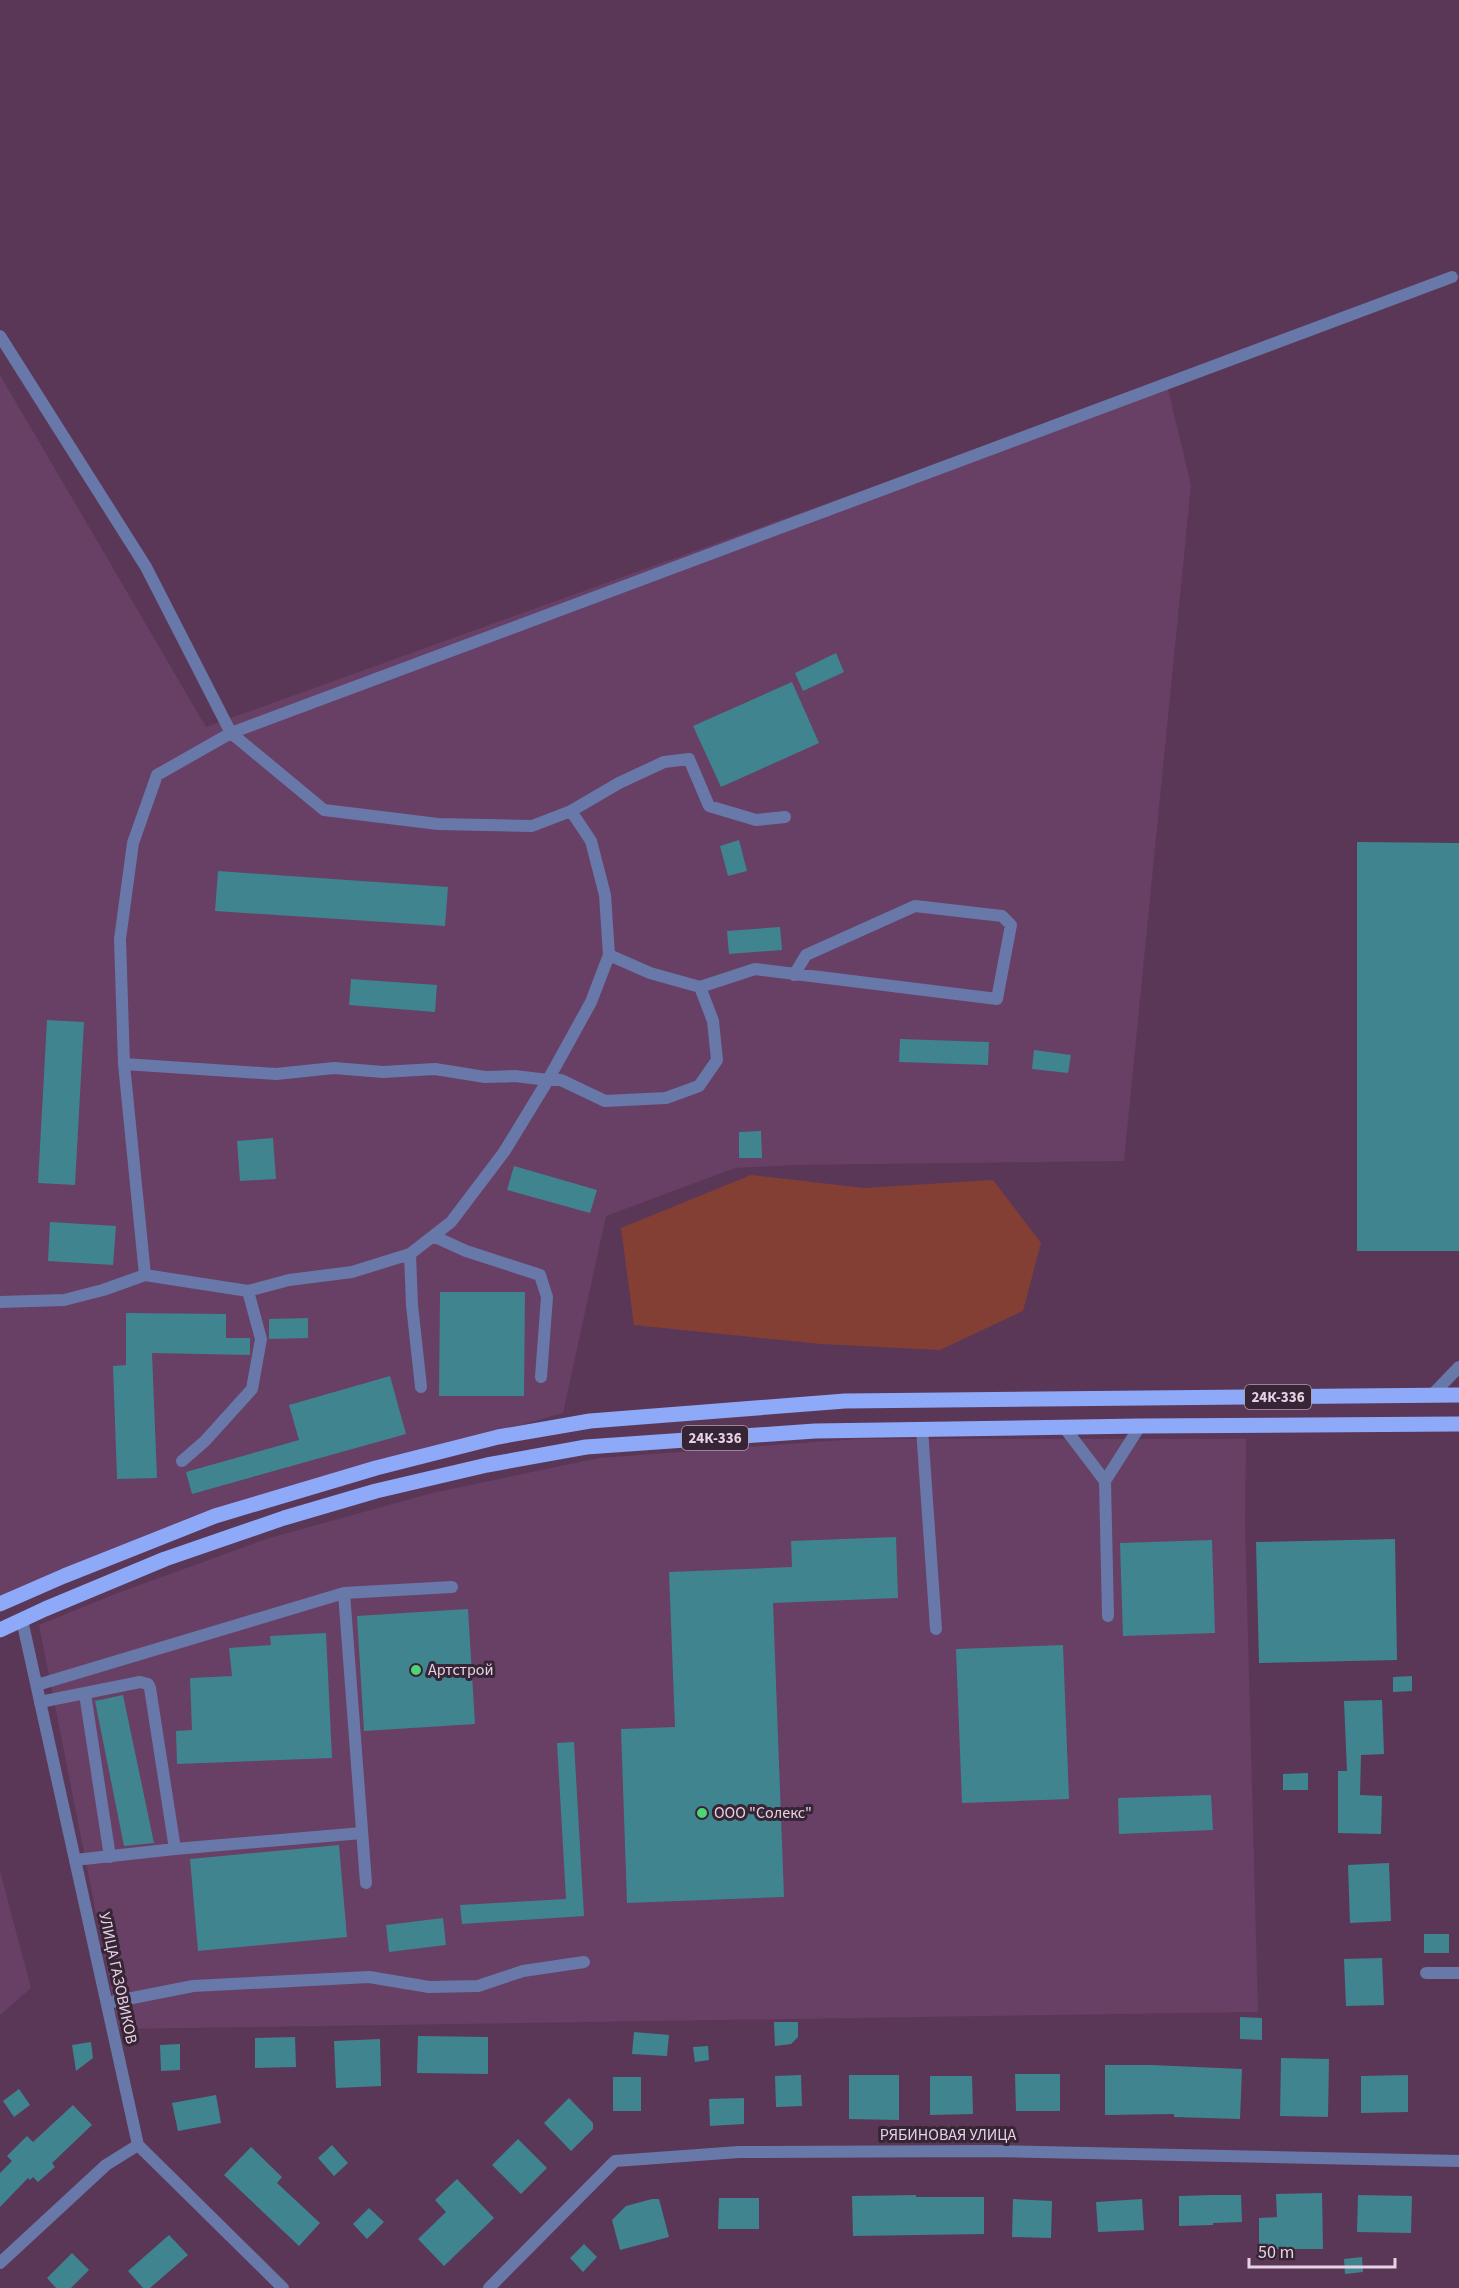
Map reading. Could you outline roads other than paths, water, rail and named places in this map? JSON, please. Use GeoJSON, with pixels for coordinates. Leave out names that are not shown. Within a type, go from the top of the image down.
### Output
{"type":"FeatureCollection","features":[{"type":"Feature","properties":{"kind":"main road","name":"24К-336"},"geometry":{"type":"LineString","coordinates":[[0,1604],[215,1516],[398,1462],[498,1437],[590,1420],[845,1401],[1459,1395]]}},
{"type":"Feature","properties":{"kind":"main road","name":"24К-336"},"geometry":{"type":"LineString","coordinates":[[0,1630],[165,1559],[284,1518],[376,1491],[487,1465],[586,1447],[815,1431],[1459,1424]]}},
{"type":"Feature","properties":{"kind":"street"},"geometry":{"type":"LineString","coordinates":[[145,1275],[124,1064],[120,939],[133,843],[157,774],[231,733],[1452,277]]}},
{"type":"Feature","properties":{"kind":"street"},"geometry":{"type":"LineString","coordinates":[[0,336],[146,567],[231,733],[324,810],[438,824],[532,826],[571,811],[620,783],[664,762],[688,759],[709,806],[756,820],[785,817]]}},
{"type":"Feature","properties":{"kind":"street"},"geometry":{"type":"LineString","coordinates":[[0,1302],[64,1300],[103,1290],[145,1275],[248,1291],[289,1280],[352,1272],[410,1254],[451,1222],[504,1152],[548,1080],[591,1002],[609,955],[605,896],[597,863],[591,841],[571,811]]}},
{"type":"Feature","properties":{"kind":"street"},"geometry":{"type":"LineString","coordinates":[[609,955],[650,973],[700,987],[755,969],[794,975],[997,999],[1011,925],[1002,916],[915,906],[806,955],[794,975]]}},
{"type":"Feature","properties":{"kind":"street"},"geometry":{"type":"LineString","coordinates":[[124,1064],[276,1074],[334,1068],[383,1072],[435,1069],[485,1077],[515,1076],[561,1080],[605,1101],[666,1098],[699,1086],[717,1060],[713,1021],[700,987]]}},
{"type":"Feature","properties":{"kind":"street"},"geometry":{"type":"LineString","coordinates":[[433,1236],[466,1251],[540,1275],[547,1297],[541,1377]]}},
{"type":"Feature","properties":{"kind":"street"},"geometry":{"type":"LineString","coordinates":[[410,1254],[412,1305],[421,1387]]}},
{"type":"Feature","properties":{"kind":"street"},"geometry":{"type":"LineString","coordinates":[[182,1461],[205,1441],[252,1389],[261,1339],[248,1291]]}},
{"type":"Feature","properties":{"kind":"street"},"geometry":{"type":"LineString","coordinates":[[1431,1395],[1459,1367]]}},
{"type":"Feature","properties":{"kind":"street"},"geometry":{"type":"LineString","coordinates":[[1108,1616],[1106,1481],[1140,1426]]}},
{"type":"Feature","properties":{"kind":"street"},"geometry":{"type":"LineString","coordinates":[[1064,1427],[1106,1481]]}},
{"type":"Feature","properties":{"kind":"street"},"geometry":{"type":"LineString","coordinates":[[922,1429],[936,1629]]}},
{"type":"Feature","properties":{"kind":"street"},"geometry":{"type":"LineString","coordinates":[[37,1686],[344,1593],[452,1587]]}},
{"type":"Feature","properties":{"kind":"street"},"geometry":{"type":"LineString","coordinates":[[344,1593],[366,1882]]}},
{"type":"Feature","properties":{"kind":"street","name":"УЛИЦА ГАЗОВИКОВ"},"geometry":{"type":"LineString","coordinates":[[22,1620],[138,2145]]}},
{"type":"Feature","properties":{"kind":"street"},"geometry":{"type":"LineString","coordinates":[[40,1702],[140,1682],[144,1682],[150,1688],[175,1849]]}},
{"type":"Feature","properties":{"kind":"street"},"geometry":{"type":"LineString","coordinates":[[85,1694],[110,1857]]}},
{"type":"Feature","properties":{"kind":"street"},"geometry":{"type":"LineString","coordinates":[[75,1860],[362,1833]]}},
{"type":"Feature","properties":{"kind":"street"},"geometry":{"type":"LineString","coordinates":[[107,2003],[192,1986],[369,1977],[429,1987],[478,1986],[524,1971],[584,1962]]}},
{"type":"Feature","properties":{"kind":"street"},"geometry":{"type":"LineString","coordinates":[[1426,1972],[1459,1973]]}},
{"type":"Feature","properties":{"kind":"street"},"geometry":{"type":"LineString","coordinates":[[0,2263],[106,2165],[138,2145],[283,2288]]}},
{"type":"Feature","properties":{"kind":"street","name":"РЯБИНОВАЯ УЛИЦА"},"geometry":{"type":"LineString","coordinates":[[489,2288],[615,2161],[739,2152],[967,2151],[1459,2161]]}},
{"type":"Feature","properties":{"kind":"place","name":"Артстрой"},"geometry":{"type":"Point","coordinates":[416,1670]}},
{"type":"Feature","properties":{"kind":"place","name":"ООО \"Солекс\""},"geometry":{"type":"Point","coordinates":[702,1813]}}]}
